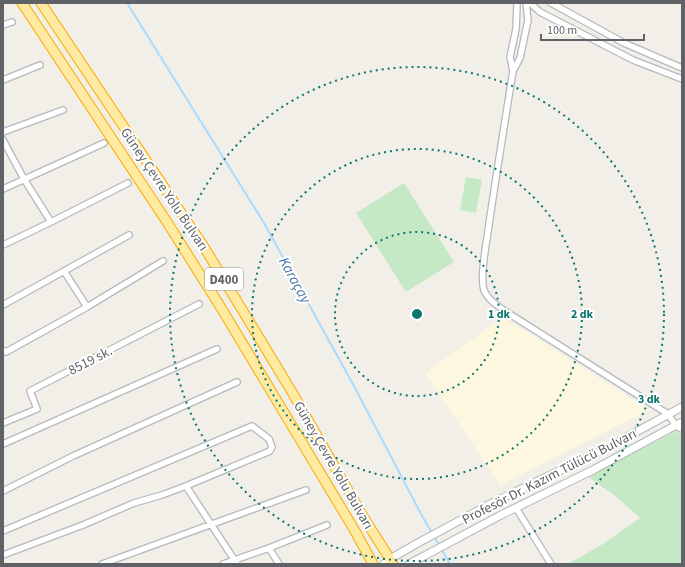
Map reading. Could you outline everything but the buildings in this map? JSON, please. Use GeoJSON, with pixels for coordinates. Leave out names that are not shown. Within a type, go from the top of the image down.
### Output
{"type":"FeatureCollection","features":[{"type":"Feature","properties":{"kind":"highway","name":"Güney Çevre Yolu Bulvarı"},"geometry":{"type":"LineString","coordinates":[[22,3],[161,213],[220,306],[355,531],[373,564]]}},
{"type":"Feature","properties":{"kind":"highway","name":"Güney Çevre Yolu Bulvarı"},"geometry":{"type":"LineString","coordinates":[[42,3],[204,247],[292,392],[389,562]]}},
{"type":"Feature","properties":{"kind":"street"},"geometry":{"type":"LineString","coordinates":[[513,71],[510,57],[516,29],[517,3]]}},
{"type":"Feature","properties":{"kind":"street"},"geometry":{"type":"LineString","coordinates":[[526,3],[528,20],[520,58],[513,71],[493,191],[484,266],[484,290],[490,300],[508,313],[668,414],[680,426]]}},
{"type":"Feature","properties":{"kind":"street"},"geometry":{"type":"LineString","coordinates":[[530,3],[540,12],[633,60],[682,79]]}},
{"type":"Feature","properties":{"kind":"street"},"geometry":{"type":"LineString","coordinates":[[551,3],[624,43],[682,68]]}},
{"type":"Feature","properties":{"kind":"street"},"geometry":{"type":"LineString","coordinates":[[528,17],[540,12]]}},
{"type":"Feature","properties":{"kind":"street"},"geometry":{"type":"LineString","coordinates":[[3,26],[12,22]]}},
{"type":"Feature","properties":{"kind":"street"},"geometry":{"type":"LineString","coordinates":[[3,80],[40,66]]}},
{"type":"Feature","properties":{"kind":"street"},"geometry":{"type":"LineString","coordinates":[[3,132],[63,110]]}},
{"type":"Feature","properties":{"kind":"street"},"geometry":{"type":"LineString","coordinates":[[3,140],[24,179],[52,222]]}},
{"type":"Feature","properties":{"kind":"street"},"geometry":{"type":"LineString","coordinates":[[3,189],[104,143]]}},
{"type":"Feature","properties":{"kind":"street"},"geometry":{"type":"LineString","coordinates":[[3,244],[52,222],[128,184]]}},
{"type":"Feature","properties":{"kind":"street"},"geometry":{"type":"LineString","coordinates":[[3,305],[128,235]]}},
{"type":"Feature","properties":{"kind":"street"},"geometry":{"type":"LineString","coordinates":[[3,350],[6,352],[87,308],[163,261]]}},
{"type":"Feature","properties":{"kind":"street"},"geometry":{"type":"LineString","coordinates":[[64,271],[87,308]]}},
{"type":"Feature","properties":{"kind":"street","name":"8519 sk."},"geometry":{"type":"LineString","coordinates":[[3,423],[37,409],[30,391],[199,304]]}},
{"type":"Feature","properties":{"kind":"street"},"geometry":{"type":"LineString","coordinates":[[3,444],[217,349]]}},
{"type":"Feature","properties":{"kind":"street"},"geometry":{"type":"LineString","coordinates":[[3,491],[73,456],[237,382]]}},
{"type":"Feature","properties":{"kind":"street","name":"Profesör Dr. Kazım Tülücü Bulvarı"},"geometry":{"type":"LineString","coordinates":[[389,562],[416,544],[494,502],[603,450],[682,407]]}},
{"type":"Feature","properties":{"kind":"street"},"geometry":{"type":"LineString","coordinates":[[3,532],[252,426],[269,439],[272,447],[270,451],[186,486],[134,503],[83,525],[3,555]]}},
{"type":"Feature","properties":{"kind":"street","name":"Profesör Dr. Kazım Tülücü Bulvarı"},"geometry":{"type":"LineString","coordinates":[[409,564],[501,515],[680,426]]}},
{"type":"Feature","properties":{"kind":"street"},"geometry":{"type":"LineString","coordinates":[[186,486],[235,562]]}},
{"type":"Feature","properties":{"kind":"street"},"geometry":{"type":"LineString","coordinates":[[102,564],[306,490]]}},
{"type":"Feature","properties":{"kind":"street"},"geometry":{"type":"LineString","coordinates":[[516,508],[551,564]]}},
{"type":"Feature","properties":{"kind":"street"},"geometry":{"type":"LineString","coordinates":[[223,564],[235,562],[327,525]]}},
{"type":"Feature","properties":{"kind":"street"},"geometry":{"type":"LineString","coordinates":[[269,548],[279,564]]}},
{"type":"Feature","properties":{"kind":"shaded area"},"geometry":{"type":"Polygon","coordinates":[[[503,317],[649,410],[500,485],[425,373],[503,317]]]}},
{"type":"Feature","properties":{"kind":"green space"},"geometry":{"type":"Polygon","coordinates":[[[466,177],[482,180],[476,213],[460,210],[466,177]]]}},
{"type":"Feature","properties":{"kind":"green space"},"geometry":{"type":"Polygon","coordinates":[[[404,183],[454,262],[406,292],[356,213],[404,183]]]}},
{"type":"Feature","properties":{"kind":"green space"},"geometry":{"type":"Polygon","coordinates":[[[676,431],[682,435],[682,564],[568,564],[603,544],[640,518],[614,495],[588,477],[676,431]]]}},
{"type":"Feature","properties":{"kind":"waterway","name":"Karaçay"},"geometry":{"type":"LineString","coordinates":[[127,3],[264,223],[354,386],[421,514],[450,564]]}}]}
